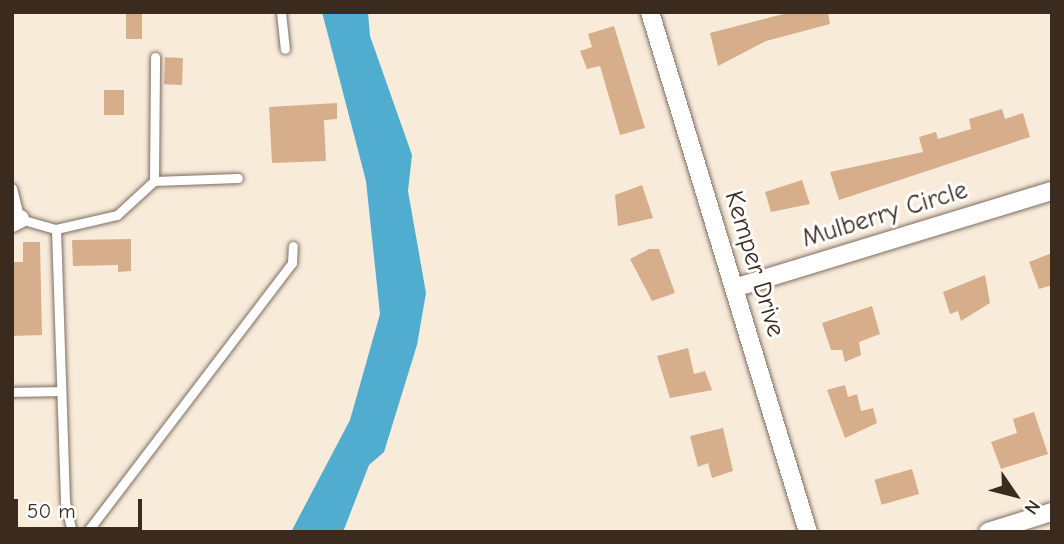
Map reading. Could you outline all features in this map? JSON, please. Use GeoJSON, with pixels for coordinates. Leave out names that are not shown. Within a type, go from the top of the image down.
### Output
{"type":"FeatureCollection","features":[{"type":"Feature","properties":{"kind":"street","name":"Kemper Drive"},"geometry":{"type":"LineString","coordinates":[[650,12],[808,532]]}},
{"type":"Feature","properties":{"kind":"street","name":"Mulberry Circle"},"geometry":{"type":"LineString","coordinates":[[734,288],[1052,191]]}},
{"type":"Feature","properties":{"kind":"street"},"geometry":{"type":"LineString","coordinates":[[988,532],[1052,512]]}},
{"type":"Feature","properties":{"kind":"lane"},"geometry":{"type":"LineString","coordinates":[[281,12],[285,49]]}},
{"type":"Feature","properties":{"kind":"lane"},"geometry":{"type":"LineString","coordinates":[[153,181],[155,57]]}},
{"type":"Feature","properties":{"kind":"lane"},"geometry":{"type":"LineString","coordinates":[[12,188],[16,221],[56,229],[117,215],[153,181],[238,178]]}},
{"type":"Feature","properties":{"kind":"lane"},"geometry":{"type":"LineString","coordinates":[[56,229],[61,391],[72,532]]}},
{"type":"Feature","properties":{"kind":"lane"},"geometry":{"type":"LineString","coordinates":[[87,532],[292,263],[293,246]]}},
{"type":"Feature","properties":{"kind":"lane"},"geometry":{"type":"LineString","coordinates":[[12,392],[61,391]]}},
{"type":"Feature","properties":{"kind":"water"},"geometry":{"type":"Polygon","coordinates":[[[322,12],[368,12],[370,36],[412,155],[408,191],[426,293],[417,345],[384,452],[369,465],[343,532],[291,532],[350,420],[380,314],[366,181],[322,12]]]}},
{"type":"Feature","properties":{"kind":"building"},"geometry":{"type":"Polygon","coordinates":[[[791,12],[828,12],[830,24],[766,41],[718,66],[710,33],[791,12]]]}},
{"type":"Feature","properties":{"kind":"building"},"geometry":{"type":"Polygon","coordinates":[[[126,14],[142,14],[142,39],[126,39],[126,14]]]}},
{"type":"Feature","properties":{"kind":"building"},"geometry":{"type":"Polygon","coordinates":[[[614,26],[645,128],[620,135],[600,66],[587,69],[580,51],[592,47],[588,34],[614,26]]]}},
{"type":"Feature","properties":{"kind":"building"},"geometry":{"type":"Polygon","coordinates":[[[165,57],[183,58],[182,85],[164,84],[165,57]]]}},
{"type":"Feature","properties":{"kind":"building"},"geometry":{"type":"Polygon","coordinates":[[[104,90],[124,90],[124,115],[104,115],[104,90]]]}},
{"type":"Feature","properties":{"kind":"building"},"geometry":{"type":"Polygon","coordinates":[[[337,103],[337,119],[324,120],[326,161],[272,163],[269,107],[337,103]]]}},
{"type":"Feature","properties":{"kind":"building"},"geometry":{"type":"Polygon","coordinates":[[[1002,109],[1005,119],[1023,113],[1030,137],[839,200],[830,172],[923,152],[919,137],[936,132],[938,139],[971,129],[969,119],[1002,109]]]}},
{"type":"Feature","properties":{"kind":"building"},"geometry":{"type":"Polygon","coordinates":[[[802,180],[810,204],[771,212],[765,192],[802,180]]]}},
{"type":"Feature","properties":{"kind":"building"},"geometry":{"type":"Polygon","coordinates":[[[642,185],[653,218],[618,226],[615,195],[642,185]]]}},
{"type":"Feature","properties":{"kind":"building"},"geometry":{"type":"Polygon","coordinates":[[[131,239],[131,271],[118,272],[118,265],[73,266],[72,240],[131,239]]]}},
{"type":"Feature","properties":{"kind":"building"},"geometry":{"type":"Polygon","coordinates":[[[23,242],[40,242],[42,335],[12,336],[12,262],[23,262],[23,242]]]}},
{"type":"Feature","properties":{"kind":"building"},"geometry":{"type":"Polygon","coordinates":[[[649,249],[659,249],[675,293],[652,301],[630,259],[649,249]]]}},
{"type":"Feature","properties":{"kind":"building"},"geometry":{"type":"Polygon","coordinates":[[[1052,253],[1052,285],[1039,289],[1029,262],[1052,253]]]}},
{"type":"Feature","properties":{"kind":"building"},"geometry":{"type":"Polygon","coordinates":[[[985,275],[990,303],[961,321],[958,311],[950,314],[943,292],[985,275]]]}},
{"type":"Feature","properties":{"kind":"building"},"geometry":{"type":"Polygon","coordinates":[[[872,306],[880,334],[859,342],[861,355],[845,362],[842,350],[831,350],[822,323],[872,306]]]}},
{"type":"Feature","properties":{"kind":"building"},"geometry":{"type":"Polygon","coordinates":[[[688,348],[694,374],[705,371],[712,390],[670,398],[657,356],[688,348]]]}},
{"type":"Feature","properties":{"kind":"building"},"geometry":{"type":"Polygon","coordinates":[[[845,385],[848,397],[857,394],[861,411],[873,408],[877,423],[845,438],[827,390],[845,385]]]}},
{"type":"Feature","properties":{"kind":"building"},"geometry":{"type":"Polygon","coordinates":[[[1034,412],[1048,454],[1001,469],[991,442],[1017,433],[1013,419],[1034,412]]]}},
{"type":"Feature","properties":{"kind":"building"},"geometry":{"type":"Polygon","coordinates":[[[723,428],[733,471],[712,478],[708,463],[698,467],[690,436],[723,428]]]}},
{"type":"Feature","properties":{"kind":"building"},"geometry":{"type":"Polygon","coordinates":[[[912,469],[919,494],[882,505],[875,480],[912,469]]]}}]}
